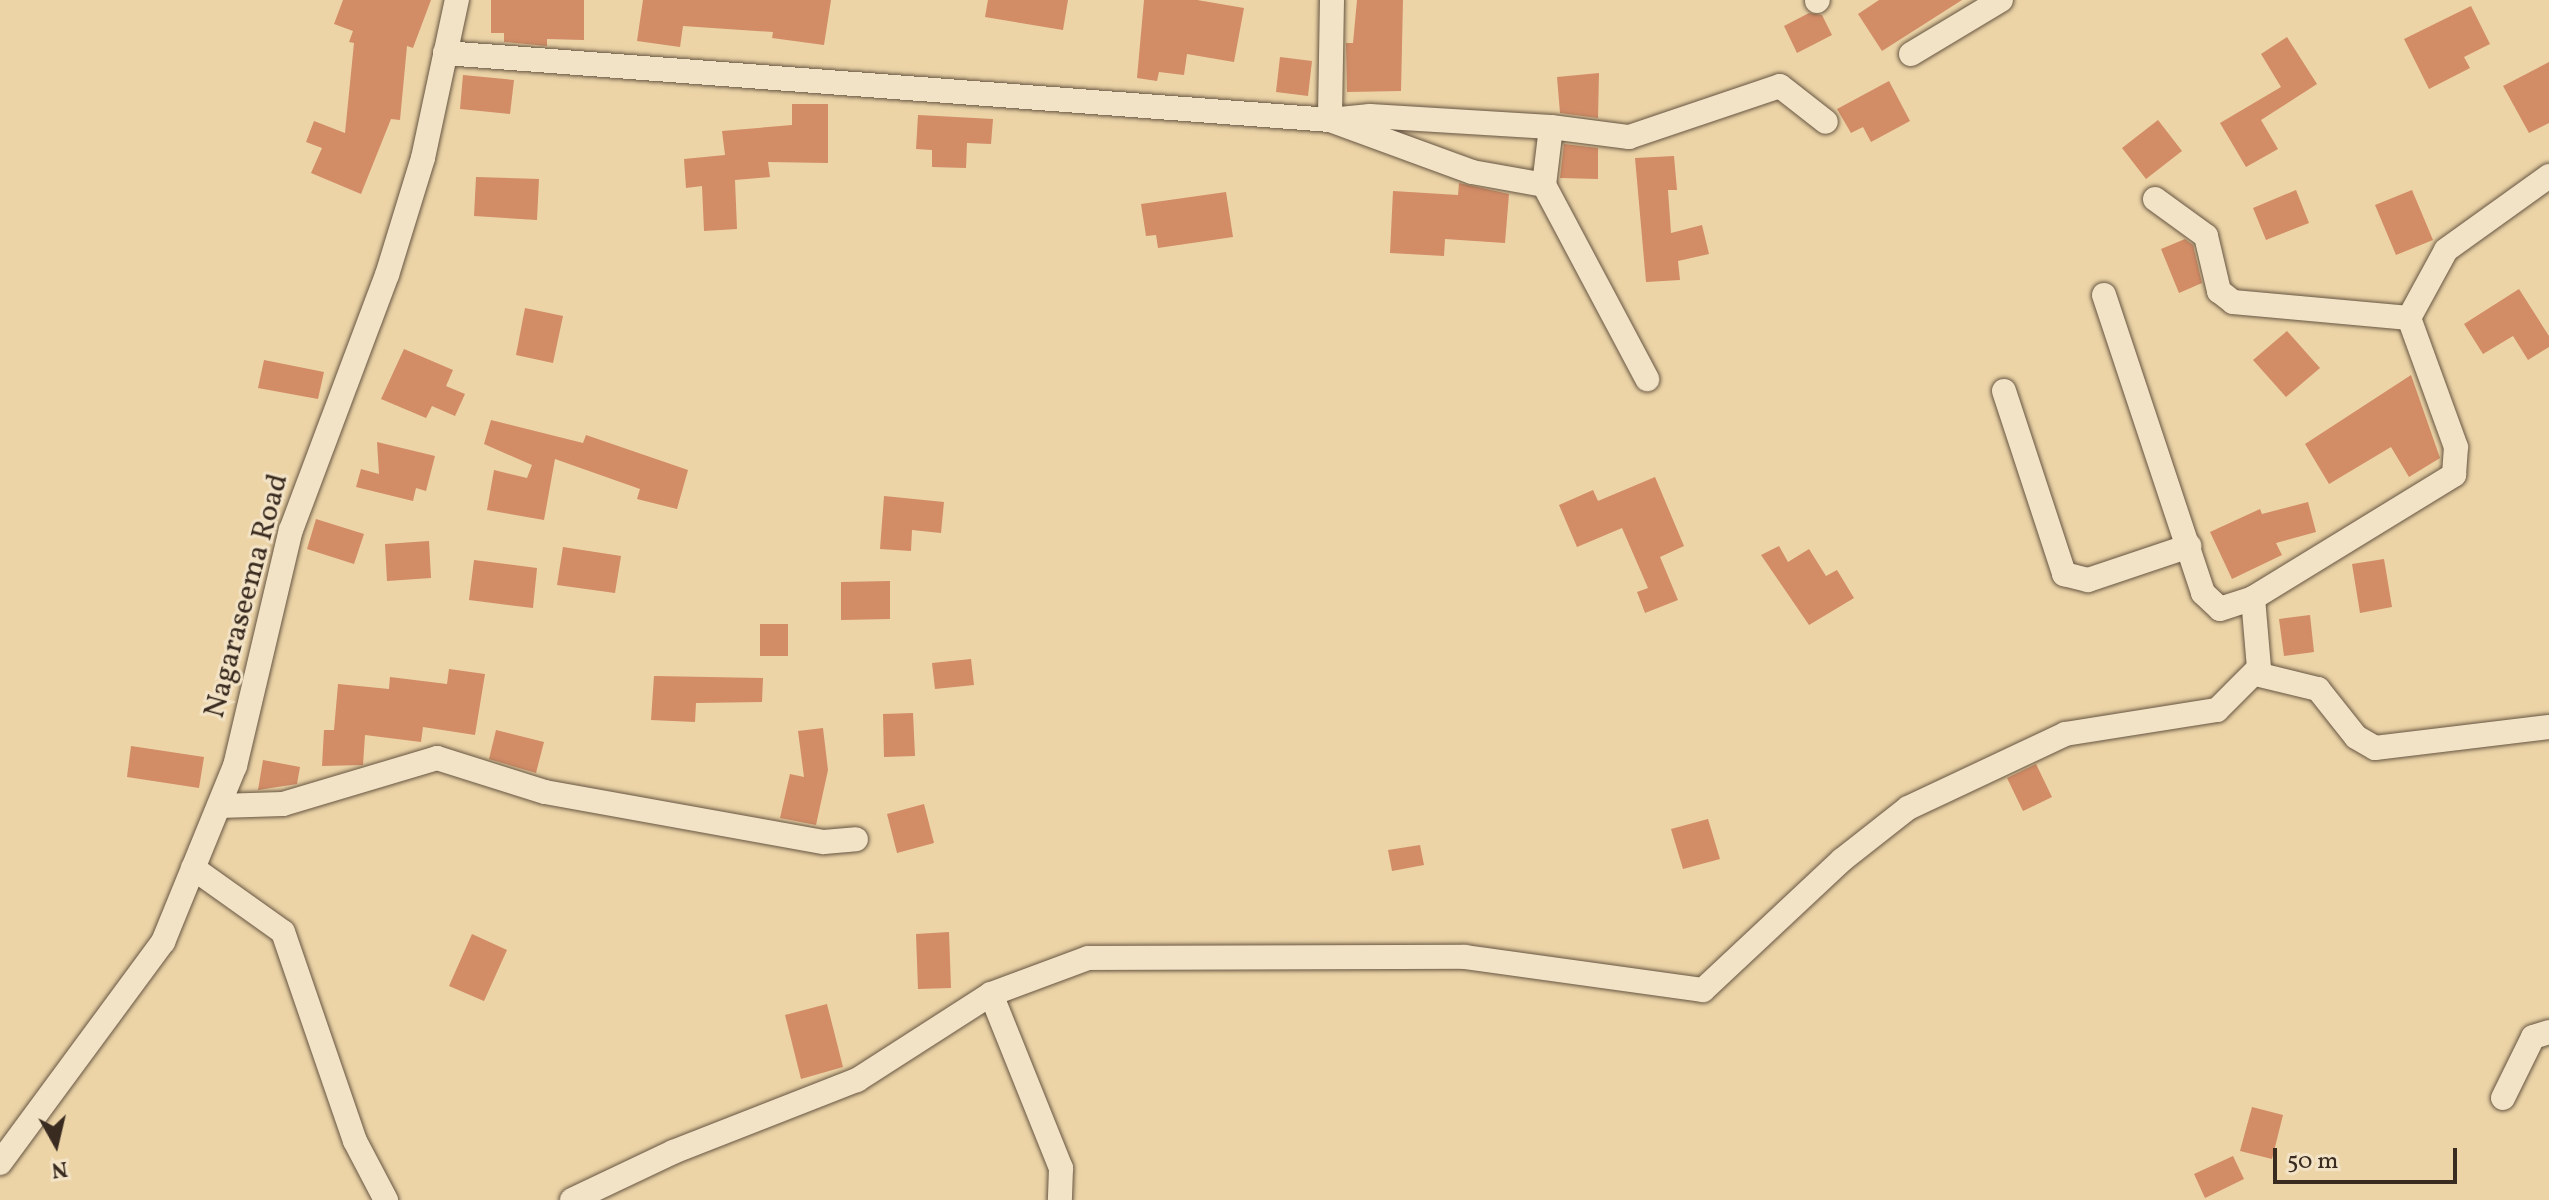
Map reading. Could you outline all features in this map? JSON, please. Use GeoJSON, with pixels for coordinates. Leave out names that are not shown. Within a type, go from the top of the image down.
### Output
{"type":"FeatureCollection","features":[{"type":"Feature","properties":{"kind":"street","name":"Nagaraseema Road"},"geometry":{"type":"LineString","coordinates":[[0,1163],[163,942],[235,766],[291,530],[387,275],[423,158],[457,0]]}},
{"type":"Feature","properties":{"kind":"street"},"geometry":{"type":"LineString","coordinates":[[1330,120],[1332,0]]}},
{"type":"Feature","properties":{"kind":"street"},"geometry":{"type":"LineString","coordinates":[[1911,54],[2001,0]]}},
{"type":"Feature","properties":{"kind":"street"},"geometry":{"type":"LineString","coordinates":[[445,53],[1330,120],[1370,116],[1551,127],[1629,137],[1780,86],[1826,122]]}},
{"type":"Feature","properties":{"kind":"street"},"geometry":{"type":"LineString","coordinates":[[1330,120],[1472,172],[1544,185]]}},
{"type":"Feature","properties":{"kind":"street"},"geometry":{"type":"LineString","coordinates":[[1551,127],[1544,185],[1647,379]]}},
{"type":"Feature","properties":{"kind":"street"},"geometry":{"type":"LineString","coordinates":[[2104,295],[2203,593],[2220,609],[2253,598],[2454,475],[2456,447],[2409,318],[2446,250],[2549,176]]}},
{"type":"Feature","properties":{"kind":"street"},"geometry":{"type":"LineString","coordinates":[[2155,199],[2206,236],[2219,291],[2233,302],[2409,318]]}},
{"type":"Feature","properties":{"kind":"street"},"geometry":{"type":"LineString","coordinates":[[2004,391],[2064,574],[2088,580],[2189,546]]}},
{"type":"Feature","properties":{"kind":"street"},"geometry":{"type":"LineString","coordinates":[[572,1200],[673,1152],[857,1080],[991,994],[1088,958],[1465,957],[1703,990],[1842,860],[1908,808],[2065,734],[2217,710],[2256,674],[2253,598]]}},
{"type":"Feature","properties":{"kind":"street"},"geometry":{"type":"LineString","coordinates":[[2256,674],[2318,689],[2356,737],[2375,748],[2549,727]]}},
{"type":"Feature","properties":{"kind":"street"},"geometry":{"type":"LineString","coordinates":[[219,806],[283,804],[437,758],[545,792],[824,842],[856,839]]}},
{"type":"Feature","properties":{"kind":"street"},"geometry":{"type":"LineString","coordinates":[[193,868],[283,932],[355,1141],[386,1200]]}},
{"type":"Feature","properties":{"kind":"street"},"geometry":{"type":"LineString","coordinates":[[991,994],[1061,1168],[1060,1200]]}},
{"type":"Feature","properties":{"kind":"street"},"geometry":{"type":"LineString","coordinates":[[2503,1098],[2533,1037],[2549,1032]]}},
{"type":"Feature","properties":{"kind":"building"},"geometry":{"type":"Polygon","coordinates":[[[343,0],[431,0],[413,48],[407,46],[400,120],[391,119],[361,194],[311,173],[322,148],[306,142],[314,121],[345,133],[354,43],[349,42],[353,31],[334,24],[343,0]]]}},
{"type":"Feature","properties":{"kind":"building"},"geometry":{"type":"Polygon","coordinates":[[[491,0],[584,0],[584,40],[547,39],[547,46],[504,42],[504,33],[491,33],[491,0]]]}},
{"type":"Feature","properties":{"kind":"building"},"geometry":{"type":"Polygon","coordinates":[[[643,0],[831,0],[824,45],[772,38],[773,32],[683,26],[680,47],[637,41],[643,0]]]}},
{"type":"Feature","properties":{"kind":"building"},"geometry":{"type":"Polygon","coordinates":[[[988,0],[1068,0],[1063,30],[985,17],[988,0]]]}},
{"type":"Feature","properties":{"kind":"building"},"geometry":{"type":"Polygon","coordinates":[[[1144,0],[1197,0],[1244,8],[1234,62],[1187,54],[1184,75],[1159,72],[1157,81],[1137,78],[1144,0]]]}},
{"type":"Feature","properties":{"kind":"building"},"geometry":{"type":"Polygon","coordinates":[[[1357,0],[1403,0],[1401,91],[1347,92],[1346,43],[1353,43],[1357,0]]]}},
{"type":"Feature","properties":{"kind":"building"},"geometry":{"type":"Polygon","coordinates":[[[1879,0],[1962,0],[1882,51],[1858,14],[1879,0]]]}},
{"type":"Feature","properties":{"kind":"building"},"geometry":{"type":"Polygon","coordinates":[[[2471,6],[2490,44],[2464,57],[2470,68],[2429,89],[2404,39],[2471,6]]]}},
{"type":"Feature","properties":{"kind":"building"},"geometry":{"type":"Polygon","coordinates":[[[1809,13],[1822,15],[1832,35],[1797,53],[1784,26],[1809,13]]]}},
{"type":"Feature","properties":{"kind":"building"},"geometry":{"type":"Polygon","coordinates":[[[2287,37],[2317,84],[2261,120],[2278,149],[2246,167],[2220,123],[2281,87],[2261,54],[2287,37]]]}},
{"type":"Feature","properties":{"kind":"building"},"geometry":{"type":"Polygon","coordinates":[[[1280,57],[1312,61],[1308,96],[1276,92],[1280,57]]]}},
{"type":"Feature","properties":{"kind":"building"},"geometry":{"type":"Polygon","coordinates":[[[2549,62],[2549,123],[2529,133],[2503,86],[2549,62]]]}},
{"type":"Feature","properties":{"kind":"building"},"geometry":{"type":"Polygon","coordinates":[[[1599,73],[1598,118],[1560,113],[1557,77],[1599,73]]]}},
{"type":"Feature","properties":{"kind":"building"},"geometry":{"type":"Polygon","coordinates":[[[463,75],[514,80],[510,114],[460,109],[463,75]]]}},
{"type":"Feature","properties":{"kind":"building"},"geometry":{"type":"Polygon","coordinates":[[[1889,81],[1910,121],[1871,142],[1863,127],[1851,133],[1837,109],[1889,81]]]}},
{"type":"Feature","properties":{"kind":"building"},"geometry":{"type":"Polygon","coordinates":[[[792,104],[828,104],[828,163],[768,162],[770,177],[735,180],[737,229],[704,231],[702,186],[686,188],[684,159],[725,155],[722,131],[792,125],[792,104]]]}},
{"type":"Feature","properties":{"kind":"building"},"geometry":{"type":"Polygon","coordinates":[[[918,115],[993,119],[991,144],[967,143],[966,168],[932,167],[932,150],[916,149],[918,115]]]}},
{"type":"Feature","properties":{"kind":"building"},"geometry":{"type":"Polygon","coordinates":[[[2158,120],[2182,151],[2146,179],[2122,148],[2158,120]]]}},
{"type":"Feature","properties":{"kind":"building"},"geometry":{"type":"Polygon","coordinates":[[[1564,144],[1598,148],[1598,179],[1560,178],[1564,144]]]}},
{"type":"Feature","properties":{"kind":"building"},"geometry":{"type":"Polygon","coordinates":[[[1674,156],[1677,190],[1668,190],[1671,233],[1702,225],[1709,254],[1678,261],[1680,280],[1646,282],[1635,158],[1674,156]]]}},
{"type":"Feature","properties":{"kind":"building"},"geometry":{"type":"Polygon","coordinates":[[[476,177],[539,179],[537,220],[474,216],[476,177]]]}},
{"type":"Feature","properties":{"kind":"building"},"geometry":{"type":"Polygon","coordinates":[[[1459,183],[1509,194],[1505,243],[1445,239],[1444,256],[1390,253],[1393,191],[1458,195],[1459,183]]]}},
{"type":"Feature","properties":{"kind":"building"},"geometry":{"type":"Polygon","coordinates":[[[2296,190],[2309,223],[2266,240],[2253,208],[2296,190]]]}},
{"type":"Feature","properties":{"kind":"building"},"geometry":{"type":"Polygon","coordinates":[[[2412,190],[2433,240],[2396,255],[2375,205],[2412,190]]]}},
{"type":"Feature","properties":{"kind":"building"},"geometry":{"type":"Polygon","coordinates":[[[1226,192],[1233,237],[1158,248],[1156,235],[1146,236],[1141,204],[1226,192]]]}},
{"type":"Feature","properties":{"kind":"building"},"geometry":{"type":"Polygon","coordinates":[[[2185,239],[2193,245],[2202,283],[2179,293],[2161,249],[2185,239]]]}},
{"type":"Feature","properties":{"kind":"building"},"geometry":{"type":"Polygon","coordinates":[[[2519,289],[2549,336],[2549,347],[2528,360],[2513,336],[2483,354],[2464,324],[2519,289]]]}},
{"type":"Feature","properties":{"kind":"building"},"geometry":{"type":"Polygon","coordinates":[[[525,308],[563,316],[553,363],[516,355],[525,308]]]}},
{"type":"Feature","properties":{"kind":"building"},"geometry":{"type":"Polygon","coordinates":[[[2287,331],[2320,368],[2286,397],[2253,360],[2287,331]]]}},
{"type":"Feature","properties":{"kind":"building"},"geometry":{"type":"Polygon","coordinates":[[[404,349],[453,370],[446,386],[465,394],[455,416],[432,406],[426,418],[381,399],[404,349]]]}},
{"type":"Feature","properties":{"kind":"building"},"geometry":{"type":"Polygon","coordinates":[[[264,360],[324,372],[318,399],[258,388],[264,360]]]}},
{"type":"Feature","properties":{"kind":"building"},"geometry":{"type":"Polygon","coordinates":[[[2411,375],[2440,458],[2409,477],[2391,447],[2329,484],[2305,444],[2411,375]]]}},
{"type":"Feature","properties":{"kind":"building"},"geometry":{"type":"Polygon","coordinates":[[[491,420],[583,443],[586,435],[688,470],[677,509],[637,499],[640,489],[555,459],[544,520],[487,510],[494,470],[527,478],[532,465],[484,444],[491,420]]]}},
{"type":"Feature","properties":{"kind":"building"},"geometry":{"type":"Polygon","coordinates":[[[377,442],[435,456],[426,491],[416,488],[413,501],[356,487],[361,469],[379,474],[377,442]]]}},
{"type":"Feature","properties":{"kind":"building"},"geometry":{"type":"Polygon","coordinates":[[[1655,477],[1684,546],[1660,557],[1678,600],[1645,613],[1637,592],[1648,588],[1622,528],[1577,547],[1559,505],[1593,490],[1598,501],[1655,477]]]}},
{"type":"Feature","properties":{"kind":"building"},"geometry":{"type":"Polygon","coordinates":[[[884,496],[944,502],[941,533],[912,530],[911,551],[880,549],[884,496]]]}},
{"type":"Feature","properties":{"kind":"building"},"geometry":{"type":"Polygon","coordinates":[[[2308,502],[2316,532],[2276,543],[2282,555],[2232,579],[2210,532],[2260,509],[2262,514],[2308,502]]]}},
{"type":"Feature","properties":{"kind":"building"},"geometry":{"type":"Polygon","coordinates":[[[316,519],[364,534],[354,564],[307,549],[316,519]]]}},
{"type":"Feature","properties":{"kind":"building"},"geometry":{"type":"Polygon","coordinates":[[[429,541],[431,578],[387,581],[385,544],[429,541]]]}},
{"type":"Feature","properties":{"kind":"building"},"geometry":{"type":"Polygon","coordinates":[[[1779,546],[1788,562],[1809,549],[1826,576],[1837,570],[1854,598],[1809,625],[1761,555],[1779,546]]]}},
{"type":"Feature","properties":{"kind":"building"},"geometry":{"type":"Polygon","coordinates":[[[563,547],[621,556],[615,593],[557,585],[563,547]]]}},
{"type":"Feature","properties":{"kind":"building"},"geometry":{"type":"Polygon","coordinates":[[[2384,559],[2392,607],[2360,613],[2352,564],[2384,559]]]}},
{"type":"Feature","properties":{"kind":"building"},"geometry":{"type":"Polygon","coordinates":[[[474,560],[537,568],[533,608],[469,600],[474,560]]]}},
{"type":"Feature","properties":{"kind":"building"},"geometry":{"type":"Polygon","coordinates":[[[890,581],[890,619],[841,620],[841,582],[890,581]]]}},
{"type":"Feature","properties":{"kind":"building"},"geometry":{"type":"Polygon","coordinates":[[[2310,615],[2314,652],[2284,656],[2279,619],[2310,615]]]}},
{"type":"Feature","properties":{"kind":"building"},"geometry":{"type":"Polygon","coordinates":[[[760,624],[788,624],[788,656],[760,656],[760,624]]]}},
{"type":"Feature","properties":{"kind":"building"},"geometry":{"type":"Polygon","coordinates":[[[971,659],[974,685],[935,689],[932,663],[971,659]]]}},
{"type":"Feature","properties":{"kind":"building"},"geometry":{"type":"Polygon","coordinates":[[[449,669],[485,674],[475,735],[423,727],[421,742],[365,735],[363,765],[322,766],[324,730],[334,730],[338,684],[389,689],[390,677],[447,684],[449,669]]]}},
{"type":"Feature","properties":{"kind":"building"},"geometry":{"type":"Polygon","coordinates":[[[654,676],[763,678],[762,702],[696,703],[695,722],[651,720],[654,676]]]}},
{"type":"Feature","properties":{"kind":"building"},"geometry":{"type":"Polygon","coordinates":[[[913,713],[915,756],[884,757],[883,714],[913,713]]]}},
{"type":"Feature","properties":{"kind":"building"},"geometry":{"type":"Polygon","coordinates":[[[823,728],[828,770],[816,825],[780,818],[790,774],[804,777],[798,731],[823,728]]]}},
{"type":"Feature","properties":{"kind":"building"},"geometry":{"type":"Polygon","coordinates":[[[496,730],[544,742],[536,773],[489,759],[496,730]]]}},
{"type":"Feature","properties":{"kind":"building"},"geometry":{"type":"Polygon","coordinates":[[[131,746],[204,757],[199,788],[127,777],[131,746]]]}},
{"type":"Feature","properties":{"kind":"building"},"geometry":{"type":"Polygon","coordinates":[[[263,760],[300,767],[297,784],[258,790],[263,760]]]}},
{"type":"Feature","properties":{"kind":"building"},"geometry":{"type":"Polygon","coordinates":[[[2036,764],[2052,797],[2023,811],[2007,778],[2036,764]]]}},
{"type":"Feature","properties":{"kind":"building"},"geometry":{"type":"Polygon","coordinates":[[[924,804],[934,843],[897,853],[887,814],[924,804]]]}},
{"type":"Feature","properties":{"kind":"building"},"geometry":{"type":"Polygon","coordinates":[[[1708,819],[1720,859],[1683,869],[1671,829],[1708,819]]]}},
{"type":"Feature","properties":{"kind":"building"},"geometry":{"type":"Polygon","coordinates":[[[1420,845],[1424,865],[1392,871],[1388,850],[1420,845]]]}},
{"type":"Feature","properties":{"kind":"building"},"geometry":{"type":"Polygon","coordinates":[[[949,932],[951,988],[918,989],[916,934],[949,932]]]}},
{"type":"Feature","properties":{"kind":"building"},"geometry":{"type":"Polygon","coordinates":[[[472,934],[507,950],[484,1001],[449,986],[472,934]]]}},
{"type":"Feature","properties":{"kind":"building"},"geometry":{"type":"Polygon","coordinates":[[[827,1004],[843,1067],[801,1079],[785,1015],[827,1004]]]}},
{"type":"Feature","properties":{"kind":"building"},"geometry":{"type":"Polygon","coordinates":[[[2252,1107],[2283,1115],[2272,1159],[2240,1151],[2252,1107]]]}},
{"type":"Feature","properties":{"kind":"building"},"geometry":{"type":"Polygon","coordinates":[[[2233,1156],[2244,1179],[2205,1198],[2194,1174],[2233,1156]]]}}]}
